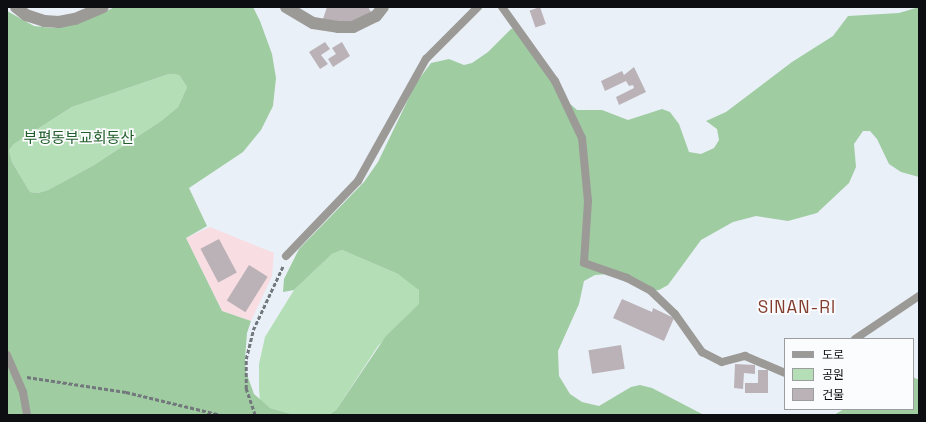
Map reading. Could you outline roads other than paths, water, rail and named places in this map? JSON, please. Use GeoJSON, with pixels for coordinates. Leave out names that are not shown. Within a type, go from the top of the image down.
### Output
{"type":"FeatureCollection","features":[{"type":"Feature","properties":{"kind":"street"},"geometry":{"type":"LineString","coordinates":[[16,7],[26,15],[59,22],[75,18],[103,7]]}},
{"type":"Feature","properties":{"kind":"street"},"geometry":{"type":"LineString","coordinates":[[286,7],[313,23],[338,28],[353,27],[376,16],[383,7]]}},
{"type":"Feature","properties":{"kind":"lane"},"geometry":{"type":"LineString","coordinates":[[286,256],[358,181],[426,59],[478,7]]}},
{"type":"Feature","properties":{"kind":"lane"},"geometry":{"type":"LineString","coordinates":[[502,7],[555,81],[582,138],[588,201],[584,263],[627,278],[651,291],[675,314],[702,352],[722,362],[745,356],[784,373]]}},
{"type":"Feature","properties":{"kind":"lane"},"geometry":{"type":"LineString","coordinates":[[856,338],[919,296]]}},
{"type":"Feature","properties":{"kind":"lane"},"geometry":{"type":"LineString","coordinates":[[7,355],[17,375],[27,415]]}},
{"type":"Feature","properties":{"kind":"district","name":"SINAN-RI"},"geometry":{"type":"Point","coordinates":[797,308]}},
{"type":"Feature","properties":{"kind":"park label","name":"부평동부교회동산"},"geometry":{"type":"Point","coordinates":[79,138]}}]}
